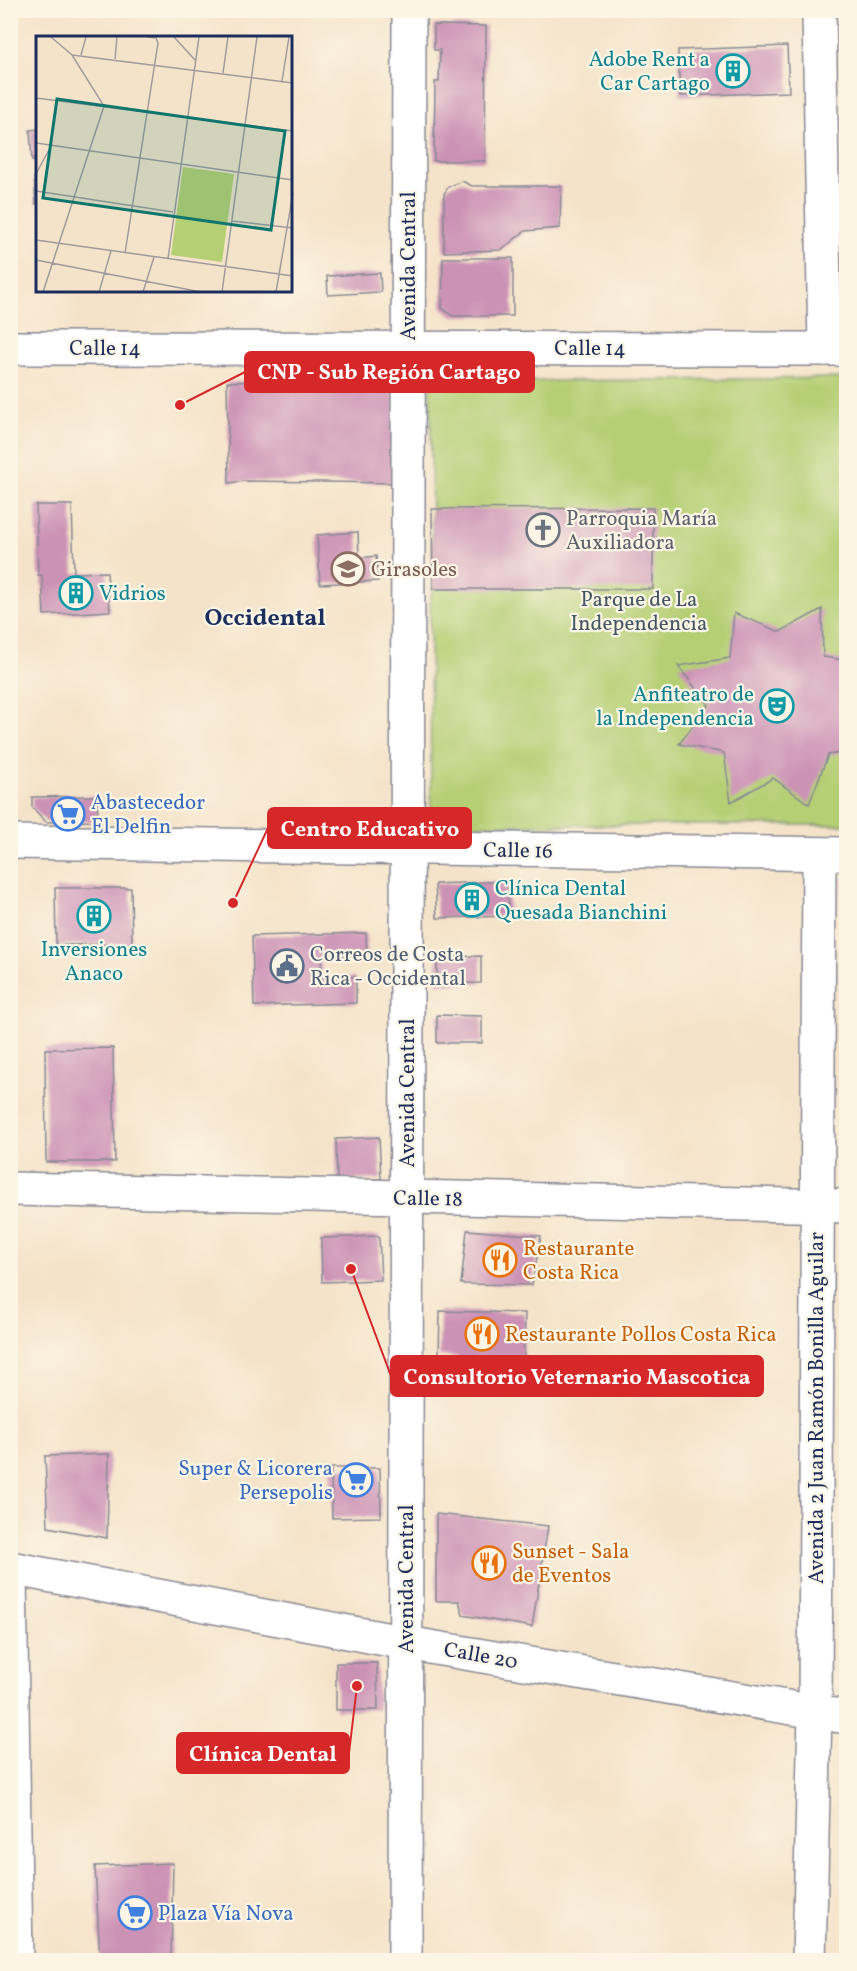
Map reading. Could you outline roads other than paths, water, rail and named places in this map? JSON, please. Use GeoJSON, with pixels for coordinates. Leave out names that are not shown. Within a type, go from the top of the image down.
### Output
{"type":"FeatureCollection","features":[{"type":"Feature","properties":{"kind":"street","name":"Avenida Central"},"geometry":{"type":"LineString","coordinates":[[405,1960],[409,10]]}},
{"type":"Feature","properties":{"kind":"street"},"geometry":{"type":"LineString","coordinates":[[819,10],[836,349]]}},
{"type":"Feature","properties":{"kind":"street","name":"Calle 14"},"geometry":{"type":"LineString","coordinates":[[10,348],[836,349]]}},
{"type":"Feature","properties":{"kind":"street","name":"Calle 16"},"geometry":{"type":"LineString","coordinates":[[10,842],[833,855]]}},
{"type":"Feature","properties":{"kind":"street","name":"Avenida 2 Juan Ramón Bonilla Aguilar"},"geometry":{"type":"LineString","coordinates":[[809,1960],[832,1206],[833,855]]}},
{"type":"Feature","properties":{"kind":"street","name":"Calle 18"},"geometry":{"type":"LineString","coordinates":[[10,1190],[832,1206]]}},
{"type":"Feature","properties":{"kind":"street","name":"Calle 20"},"geometry":{"type":"LineString","coordinates":[[10,1568],[406,1643],[846,1717]]}},
{"type":"Feature","properties":{"kind":"street"},"geometry":{"type":"LineString","coordinates":[[10,1575],[16,1960]]}},
{"type":"Feature","properties":{"kind":"place","name":"Adobe Rent a Car Cartago"},"geometry":{"type":"Point","coordinates":[733,71]}},
{"type":"Feature","properties":{"kind":"place","name":"CNP - Sub Región Cartago"},"geometry":{"type":"Point","coordinates":[180,405]}},
{"type":"Feature","properties":{"kind":"place","name":"Parroquia María Auxiliadora"},"geometry":{"type":"Point","coordinates":[543,530]}},
{"type":"Feature","properties":{"kind":"place","name":"Girasoles"},"geometry":{"type":"Point","coordinates":[348,569]}},
{"type":"Feature","properties":{"kind":"place","name":"Vidrios"},"geometry":{"type":"Point","coordinates":[76,593]}},
{"type":"Feature","properties":{"kind":"place","name":"Anfiteatro de la Independencia"},"geometry":{"type":"Point","coordinates":[777,706]}},
{"type":"Feature","properties":{"kind":"place","name":"Abastecedor El Delfin"},"geometry":{"type":"Point","coordinates":[68,814]}},
{"type":"Feature","properties":{"kind":"place","name":"Clínica Dental Quesada Bianchini"},"geometry":{"type":"Point","coordinates":[472,900]}},
{"type":"Feature","properties":{"kind":"place","name":"Centro Educativo"},"geometry":{"type":"Point","coordinates":[233,903]}},
{"type":"Feature","properties":{"kind":"place","name":"Inversiones Anaco"},"geometry":{"type":"Point","coordinates":[94,916]}},
{"type":"Feature","properties":{"kind":"place","name":"Correos de Costa Rica - Occidental"},"geometry":{"type":"Point","coordinates":[287,966]}},
{"type":"Feature","properties":{"kind":"place","name":"Restaurante Costa Rica"},"geometry":{"type":"Point","coordinates":[500,1260]}},
{"type":"Feature","properties":{"kind":"place","name":"Consultorio Veternario Mascotica"},"geometry":{"type":"Point","coordinates":[351,1269]}},
{"type":"Feature","properties":{"kind":"place","name":"Restaurante Pollos Costa Rica"},"geometry":{"type":"Point","coordinates":[482,1334]}},
{"type":"Feature","properties":{"kind":"place","name":"Super & Licorera Persepolis"},"geometry":{"type":"Point","coordinates":[356,1480]}},
{"type":"Feature","properties":{"kind":"place","name":"Sunset - Sala de Eventos"},"geometry":{"type":"Point","coordinates":[489,1563]}},
{"type":"Feature","properties":{"kind":"place","name":"Clínica Dental"},"geometry":{"type":"Point","coordinates":[357,1686]}},
{"type":"Feature","properties":{"kind":"place","name":"Plaza Vía Nova"},"geometry":{"type":"Point","coordinates":[135,1913]}},
{"type":"Feature","properties":{"kind":"district","name":"Occidental"},"geometry":{"type":"Point","coordinates":[265,617]}},
{"type":"Feature","properties":{"kind":"park label","name":"Parque de La Independencia"},"geometry":{"type":"Point","coordinates":[639,611]}}]}
